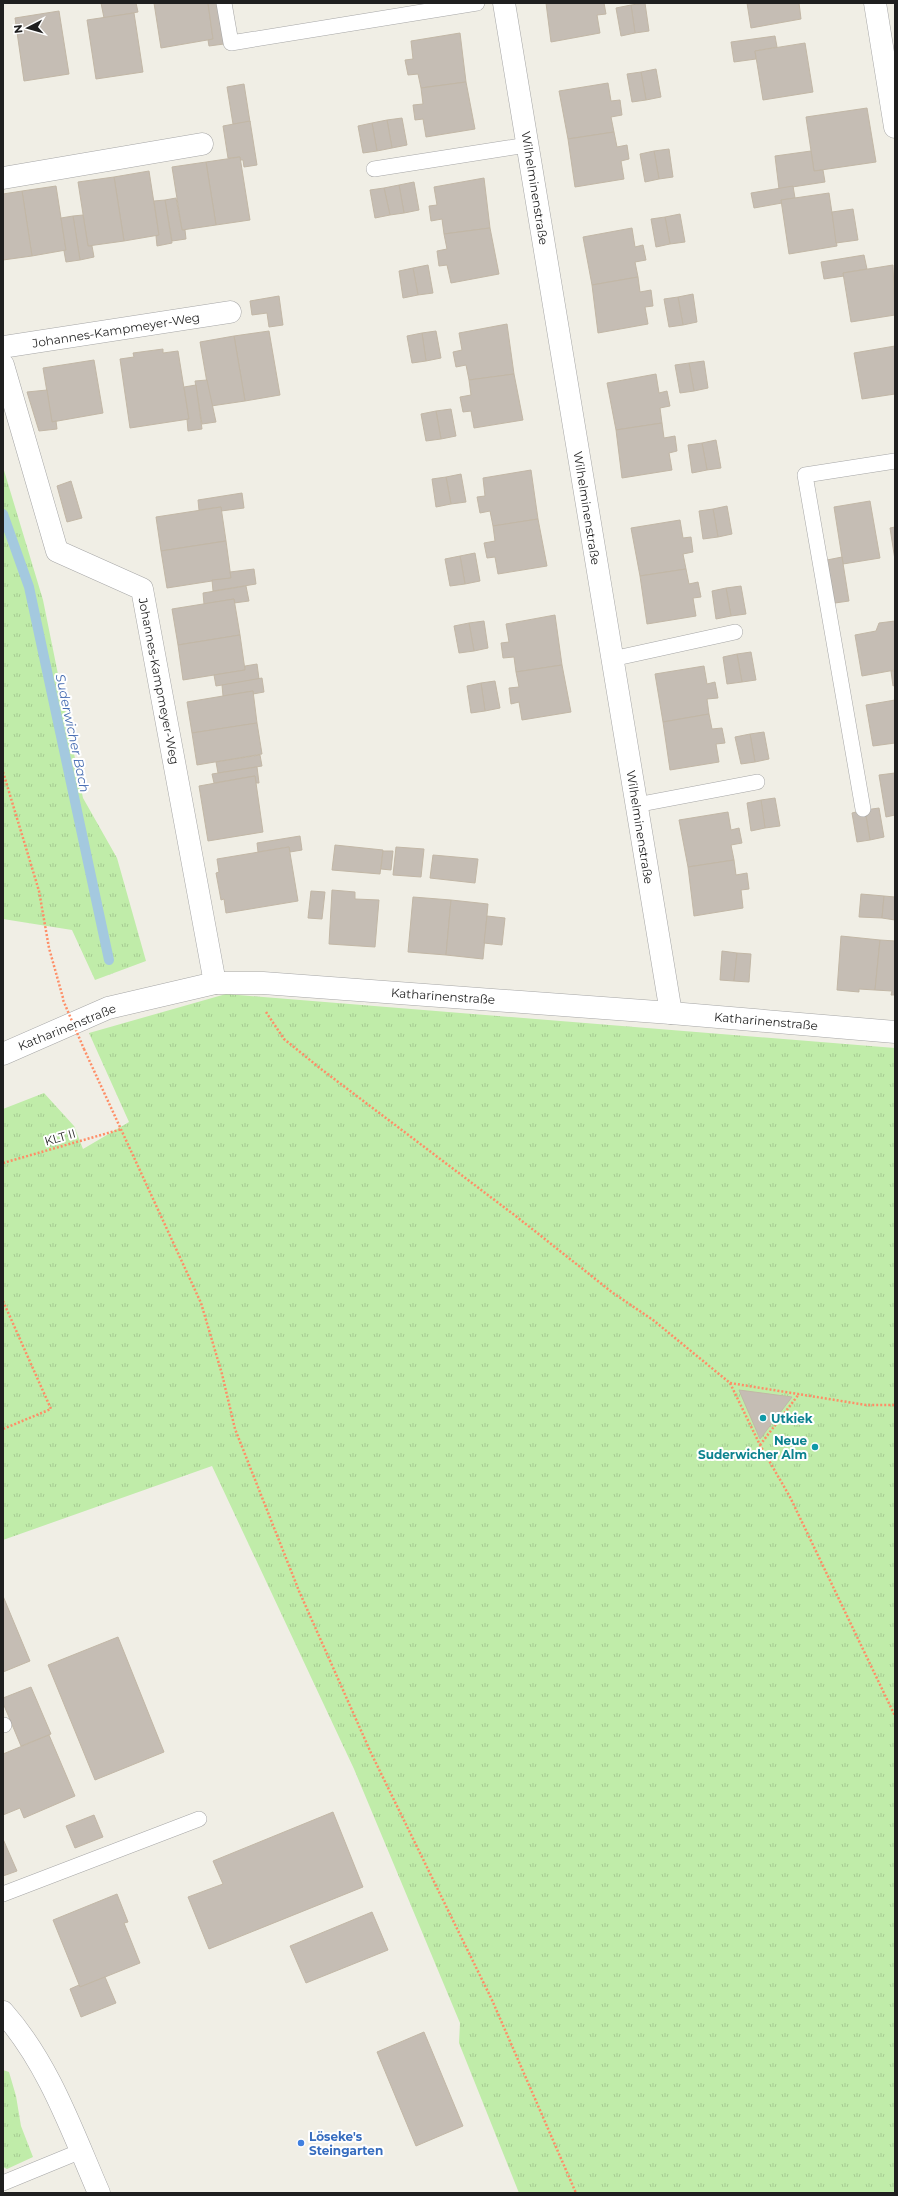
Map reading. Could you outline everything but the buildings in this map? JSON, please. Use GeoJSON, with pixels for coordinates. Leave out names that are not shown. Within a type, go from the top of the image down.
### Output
{"type":"FeatureCollection","features":[{"type":"Feature","properties":{"kind":"street","name":"Wilhelminenstraße"},"geometry":{"type":"LineString","coordinates":[[504,3],[671,1013]]}},
{"type":"Feature","properties":{"kind":"street"},"geometry":{"type":"LineString","coordinates":[[875,3],[895,127]]}},
{"type":"Feature","properties":{"kind":"street"},"geometry":{"type":"LineString","coordinates":[[3,178],[202,144]]}},
{"type":"Feature","properties":{"kind":"street","name":"Johannes-Kampmeyer-Weg"},"geometry":{"type":"LineString","coordinates":[[3,347],[230,312]]}},
{"type":"Feature","properties":{"kind":"street","name":"Johannes-Kampmeyer-Weg"},"geometry":{"type":"LineString","coordinates":[[3,365],[57,551],[142,589],[215,983]]}},
{"type":"Feature","properties":{"kind":"street","name":"Katharinenstraße"},"geometry":{"type":"LineString","coordinates":[[3,1054],[108,1008],[215,983],[263,983],[671,1013],[895,1032]]}},
{"type":"Feature","properties":{"kind":"street"},"geometry":{"type":"LineString","coordinates":[[3,2012],[14,2025],[53,2086],[99,2193]]}},
{"type":"Feature","properties":{"kind":"lane"},"geometry":{"type":"LineString","coordinates":[[224,3],[231,43],[476,3]]}},
{"type":"Feature","properties":{"kind":"lane"},"geometry":{"type":"LineString","coordinates":[[374,169],[528,145]]}},
{"type":"Feature","properties":{"kind":"lane"},"geometry":{"type":"LineString","coordinates":[[863,809],[805,475],[895,461]]}},
{"type":"Feature","properties":{"kind":"lane"},"geometry":{"type":"LineString","coordinates":[[612,659],[735,632]]}},
{"type":"Feature","properties":{"kind":"lane"},"geometry":{"type":"LineString","coordinates":[[636,805],[757,782]]}},
{"type":"Feature","properties":{"kind":"lane"},"geometry":{"type":"LineString","coordinates":[[3,1894],[199,1819]]}},
{"type":"Feature","properties":{"kind":"lane"},"geometry":{"type":"LineString","coordinates":[[3,2183],[81,2151]]}},
{"type":"Feature","properties":{"kind":"path"},"geometry":{"type":"LineString","coordinates":[[3,772],[39,891],[49,948],[63,1000],[201,1304],[222,1374],[235,1429],[299,1591],[371,1753],[492,2000],[576,2193]]}},
{"type":"Feature","properties":{"kind":"path"},"geometry":{"type":"LineString","coordinates":[[284,1039],[517,1217],[613,1293],[653,1320],[730,1383],[760,1446],[790,1497],[895,1716]]}},
{"type":"Feature","properties":{"kind":"path","name":"KLT II"},"geometry":{"type":"LineString","coordinates":[[3,1163],[122,1129]]}},
{"type":"Feature","properties":{"kind":"path"},"geometry":{"type":"LineString","coordinates":[[3,1300],[51,1409],[3,1429]]}},
{"type":"Feature","properties":{"kind":"path"},"geometry":{"type":"LineString","coordinates":[[730,1383],[866,1405],[895,1405]]}},
{"type":"Feature","properties":{"kind":"path"},"geometry":{"type":"LineString","coordinates":[[760,1446],[799,1394]]}},
{"type":"Feature","properties":{"kind":"green space"},"geometry":{"type":"Polygon","coordinates":[[[3,467],[43,600],[83,798],[117,858],[146,961],[95,980],[72,930],[3,919],[3,467]]]}},
{"type":"Feature","properties":{"kind":"green space","name":"Neue Suderwicher Alm"},"geometry":{"type":"Polygon","coordinates":[[[226,994],[895,1048],[895,2193],[519,2193],[459,2043],[460,2023],[354,1769],[212,1466],[3,1540],[3,1109],[44,1093],[74,1126],[83,1149],[129,1122],[89,1033],[226,994]]]}},
{"type":"Feature","properties":{"kind":"green space"},"geometry":{"type":"Polygon","coordinates":[[[3,2070],[9,2072],[16,2096],[21,2126],[33,2157],[7,2169],[3,2167],[3,2070]]]}},
{"type":"Feature","properties":{"kind":"waterway","name":"Suderwicher Bach"},"geometry":{"type":"LineString","coordinates":[[3,514],[29,587],[109,960]]}},
{"type":"Feature","properties":{"kind":"place","name":"Utkiek"},"geometry":{"type":"Point","coordinates":[763,1418]}},
{"type":"Feature","properties":{"kind":"place","name":"Neue Suderwicher Alm"},"geometry":{"type":"Point","coordinates":[815,1447]}},
{"type":"Feature","properties":{"kind":"place","name":"Löseke's Steingarten"},"geometry":{"type":"Point","coordinates":[301,2143]}}]}
